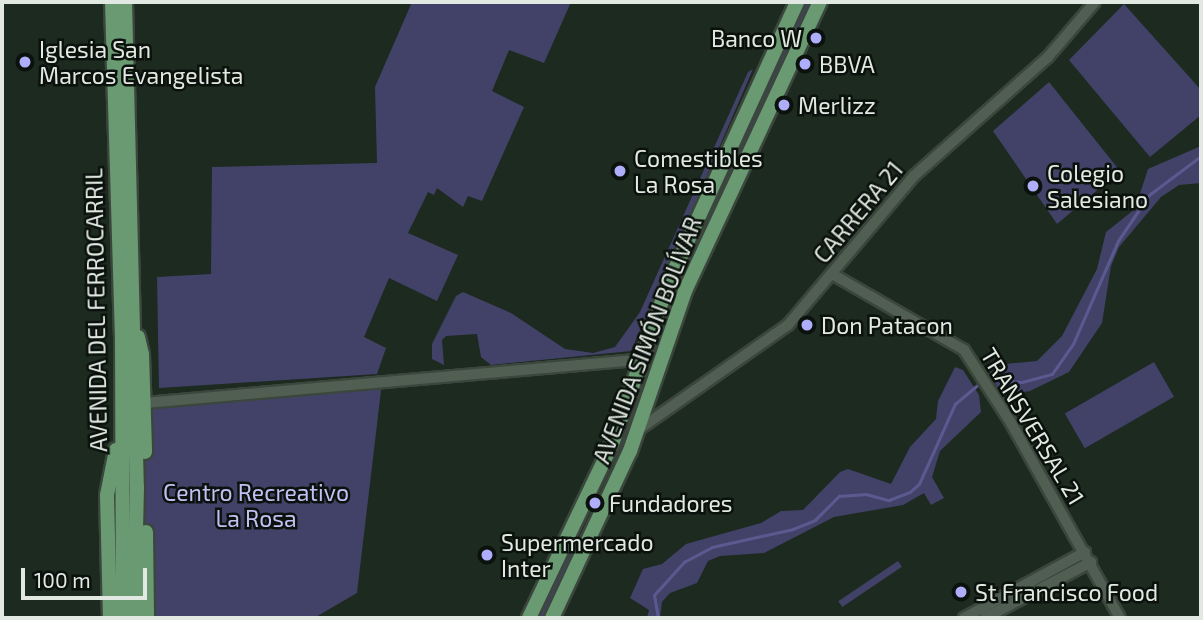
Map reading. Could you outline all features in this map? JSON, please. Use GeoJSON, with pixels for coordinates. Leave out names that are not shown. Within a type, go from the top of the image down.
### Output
{"type":"FeatureCollection","features":[{"type":"Feature","properties":{"kind":"main road","name":"AVENIDA DEL FERROCARRIL"},"geometry":{"type":"LineString","coordinates":[[112,2],[121,421],[131,532],[123,618]]}},
{"type":"Feature","properties":{"kind":"main road","name":"AVENIDA DEL FERROCARRIL"},"geometry":{"type":"LineString","coordinates":[[125,2],[132,315],[131,532],[134,618]]}},
{"type":"Feature","properties":{"kind":"main road","name":"AVENIDA SIMÓN BOLÍVAR"},"geometry":{"type":"LineString","coordinates":[[529,618],[612,444],[668,284],[797,2]]}},
{"type":"Feature","properties":{"kind":"main road","name":"AVENIDA SIMÓN BOLÍVAR"},"geometry":{"type":"LineString","coordinates":[[552,618],[638,430],[685,291],[820,2]]}},
{"type":"Feature","properties":{"kind":"main road"},"geometry":{"type":"LineString","coordinates":[[132,315],[142,354],[147,618]]}},
{"type":"Feature","properties":{"kind":"main road"},"geometry":{"type":"LineString","coordinates":[[110,618],[107,495],[121,421]]}},
{"type":"Feature","properties":{"kind":"street","name":"CARRERA 21"},"geometry":{"type":"LineString","coordinates":[[638,430],[788,325],[914,176],[1048,57],[1095,2]]}},
{"type":"Feature","properties":{"kind":"street","name":"TRANSVERSAL 21"},"geometry":{"type":"LineString","coordinates":[[832,274],[964,349],[978,366],[1120,618]]}},
{"type":"Feature","properties":{"kind":"street"},"geometry":{"type":"LineString","coordinates":[[144,403],[640,360]]}},
{"type":"Feature","properties":{"kind":"street"},"geometry":{"type":"LineString","coordinates":[[964,618],[1088,557]]}},
{"type":"Feature","properties":{"kind":"street"},"geometry":{"type":"LineString","coordinates":[[985,618],[1088,557]]}},
{"type":"Feature","properties":{"kind":"green space"},"geometry":{"type":"Polygon","coordinates":[[[412,2],[571,2],[544,63],[509,50],[492,91],[524,107],[482,201],[468,196],[463,207],[437,188],[434,195],[428,192],[408,233],[458,255],[437,301],[389,278],[364,337],[386,348],[377,374],[159,388],[157,277],[211,274],[212,167],[377,163],[375,87],[412,2]]]}},
{"type":"Feature","properties":{"kind":"green space"},"geometry":{"type":"Polygon","coordinates":[[[803,2],[813,2],[625,449],[617,446],[673,286],[803,2]]]}},
{"type":"Feature","properties":{"kind":"green space"},"geometry":{"type":"Polygon","coordinates":[[[1124,4],[1201,90],[1201,115],[1150,157],[1069,60],[1124,4]]]}},
{"type":"Feature","properties":{"kind":"green space"},"geometry":{"type":"Polygon","coordinates":[[[753,69],[631,351],[491,365],[481,357],[477,334],[446,336],[442,340],[444,365],[432,359],[432,344],[456,296],[463,292],[511,313],[565,349],[593,353],[615,347],[640,312],[748,72],[753,69]]]}},
{"type":"Feature","properties":{"kind":"green space"},"geometry":{"type":"Polygon","coordinates":[[[1049,82],[1120,171],[1057,224],[993,131],[1049,82]]]}},
{"type":"Feature","properties":{"kind":"green space"},"geometry":{"type":"Polygon","coordinates":[[[1201,146],[1201,183],[1179,185],[1161,197],[1119,247],[1111,266],[1102,323],[1069,372],[1030,391],[1001,395],[990,372],[1004,364],[1037,361],[1062,336],[1097,269],[1106,232],[1135,209],[1148,169],[1201,146]]]}},
{"type":"Feature","properties":{"kind":"green space"},"geometry":{"type":"Polygon","coordinates":[[[1154,362],[1174,397],[1085,448],[1065,414],[1154,362]]]}},
{"type":"Feature","properties":{"kind":"green space"},"geometry":{"type":"Polygon","coordinates":[[[955,367],[963,370],[979,395],[981,412],[940,451],[932,477],[944,498],[931,505],[924,493],[903,505],[834,517],[764,553],[720,556],[708,561],[697,583],[670,593],[662,602],[660,618],[647,618],[649,610],[630,598],[643,569],[662,564],[686,544],[761,523],[781,511],[803,510],[840,472],[848,469],[891,484],[910,447],[936,419],[938,401],[955,367]]]}},
{"type":"Feature","properties":{"kind":"green space","name":"Centro Recreativo La Rosa"},"geometry":{"type":"Polygon","coordinates":[[[382,382],[357,593],[314,618],[110,618],[107,495],[144,403],[382,382]]]}},
{"type":"Feature","properties":{"kind":"green space"},"geometry":{"type":"Polygon","coordinates":[[[572,541],[580,545],[543,618],[533,617],[572,541]]]}},
{"type":"Feature","properties":{"kind":"green space"},"geometry":{"type":"Polygon","coordinates":[[[898,561],[902,567],[842,607],[838,601],[898,561]]]}},
{"type":"Feature","properties":{"kind":"waterway"},"geometry":{"type":"LineString","coordinates":[[987,379],[1022,382],[1052,374],[1073,344],[1118,241],[1149,195],[1201,156]]}},
{"type":"Feature","properties":{"kind":"waterway"},"geometry":{"type":"LineString","coordinates":[[658,618],[654,595],[684,562],[712,547],[793,529],[815,520],[839,496],[866,494],[889,500],[910,492],[919,484],[955,404],[981,382]]}},
{"type":"Feature","properties":{"kind":"place","name":"Banco W"},"geometry":{"type":"Point","coordinates":[816,38]}},
{"type":"Feature","properties":{"kind":"place","name":"Iglesia San Marcos Evangelista"},"geometry":{"type":"Point","coordinates":[25,62]}},
{"type":"Feature","properties":{"kind":"place","name":"BBVA"},"geometry":{"type":"Point","coordinates":[805,64]}},
{"type":"Feature","properties":{"kind":"place","name":"Merlizz"},"geometry":{"type":"Point","coordinates":[784,105]}},
{"type":"Feature","properties":{"kind":"place","name":"Comestibles La Rosa"},"geometry":{"type":"Point","coordinates":[620,171]}},
{"type":"Feature","properties":{"kind":"place","name":"Colegio Salesiano"},"geometry":{"type":"Point","coordinates":[1033,186]}},
{"type":"Feature","properties":{"kind":"place","name":"Don Patacon"},"geometry":{"type":"Point","coordinates":[807,325]}},
{"type":"Feature","properties":{"kind":"place","name":"Fundadores"},"geometry":{"type":"Point","coordinates":[595,503]}},
{"type":"Feature","properties":{"kind":"place","name":"Supermercado Inter"},"geometry":{"type":"Point","coordinates":[487,555]}},
{"type":"Feature","properties":{"kind":"place","name":"St Francisco Food"},"geometry":{"type":"Point","coordinates":[961,592]}}]}
